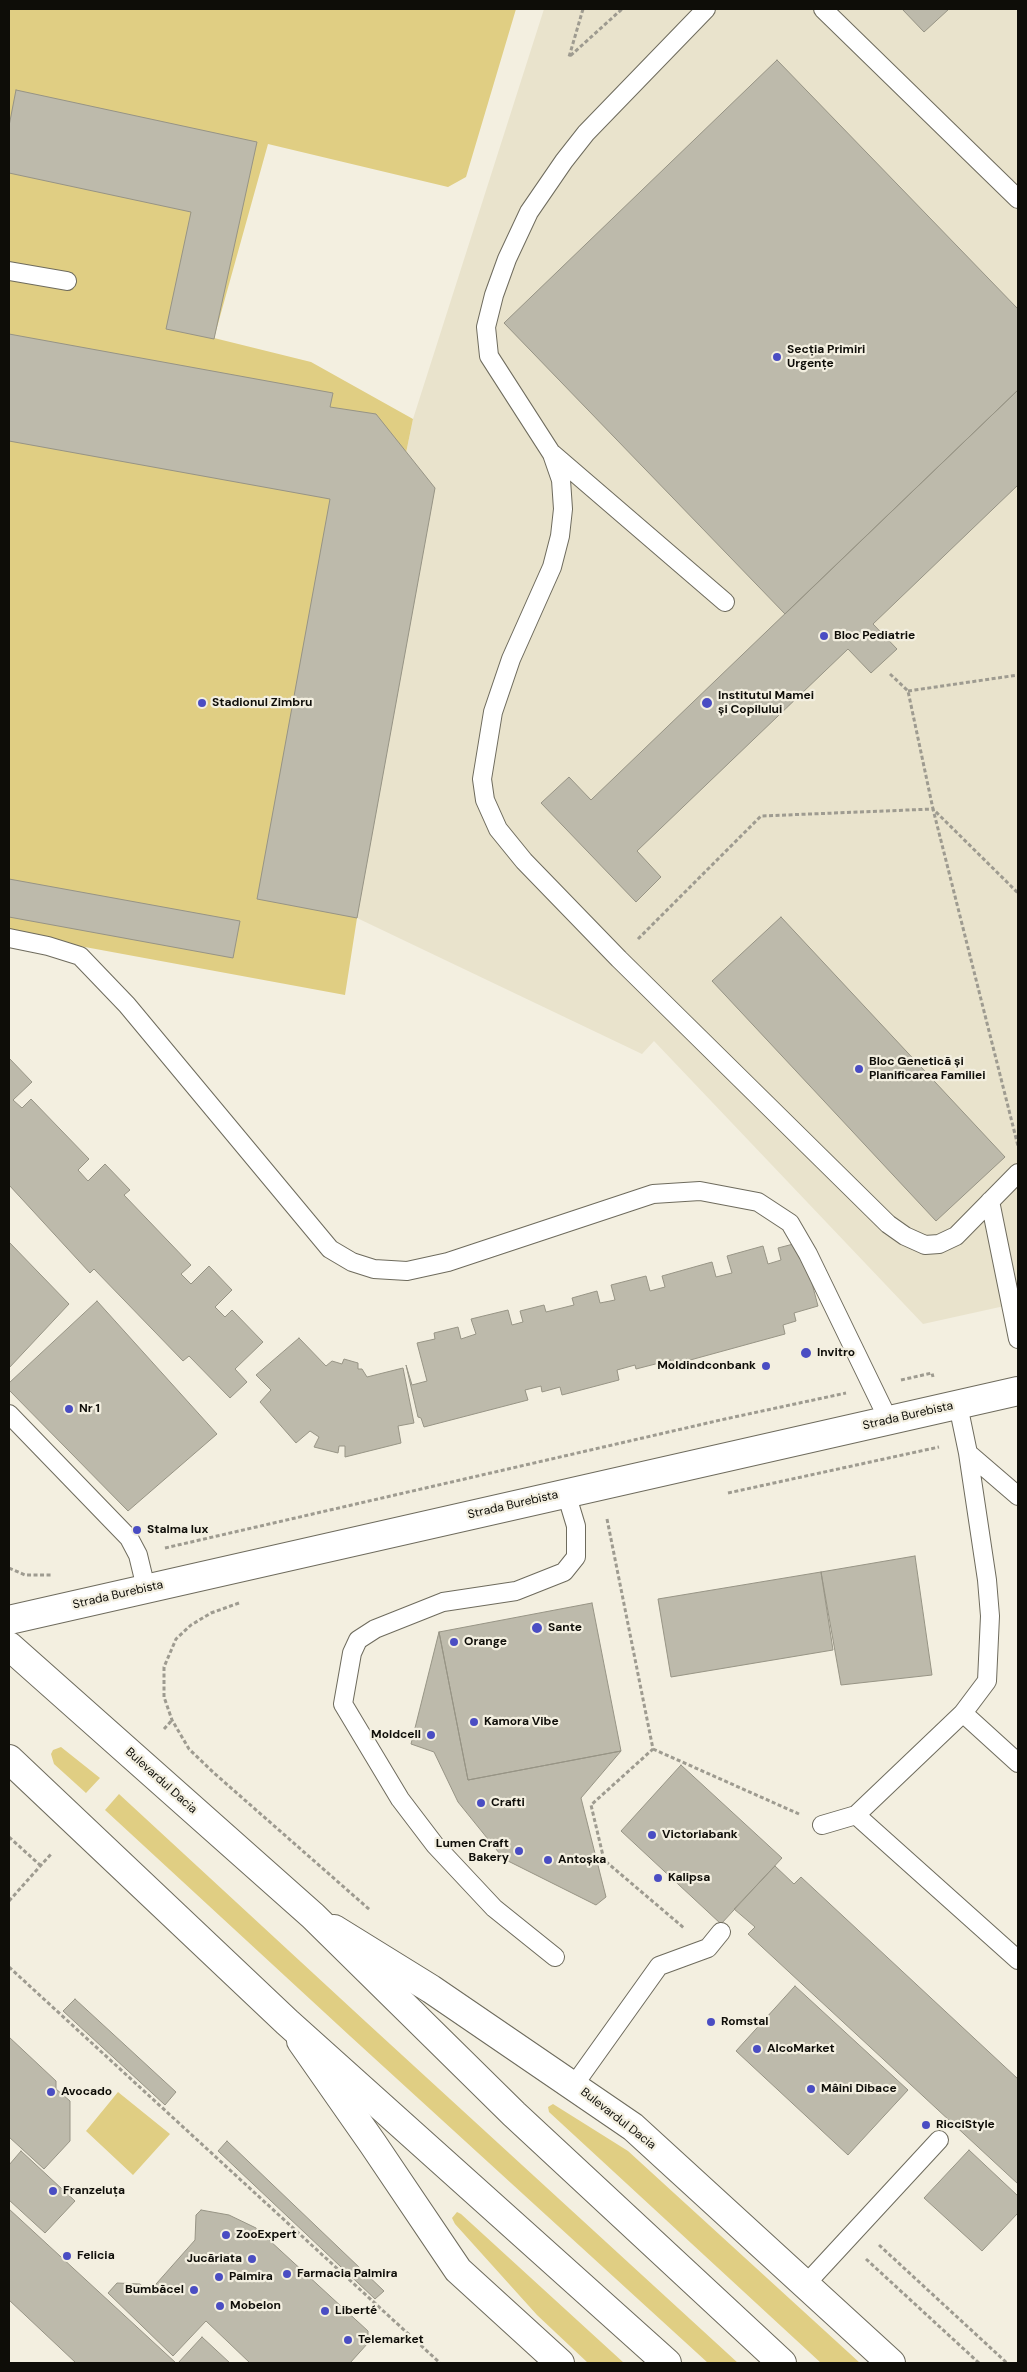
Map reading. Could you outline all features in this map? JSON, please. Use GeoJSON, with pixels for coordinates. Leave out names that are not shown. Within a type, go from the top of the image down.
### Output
{"type":"FeatureCollection","features":[{"type":"Feature","properties":{"kind":"main road","name":"Strada Burebista"},"geometry":{"type":"LineString","coordinates":[[9,1620],[1018,1391]]}},
{"type":"Feature","properties":{"kind":"main road","name":"Bulevardul Dacia"},"geometry":{"type":"LineString","coordinates":[[9,1646],[313,1916],[514,2114],[782,2363]]}},
{"type":"Feature","properties":{"kind":"main road"},"geometry":{"type":"LineString","coordinates":[[9,1759],[287,2022],[667,2363]]}},
{"type":"Feature","properties":{"kind":"main road","name":"Bulevardul Dacia"},"geometry":{"type":"LineString","coordinates":[[313,1916],[431,1989],[633,2127],[891,2363]]}},
{"type":"Feature","properties":{"kind":"main road"},"geometry":{"type":"LineString","coordinates":[[287,2022],[373,2144],[458,2270],[560,2363]]}},
{"type":"Feature","properties":{"kind":"lane"},"geometry":{"type":"LineString","coordinates":[[706,9],[586,133],[564,160],[529,212],[507,259],[494,296],[486,327],[489,356],[552,454],[561,480],[563,509],[560,536],[552,567],[511,659],[493,712],[482,779],[485,800],[498,830],[524,862],[618,959],[888,1224],[905,1236],[925,1245],[939,1244],[956,1236],[1018,1173]]}},
{"type":"Feature","properties":{"kind":"lane"},"geometry":{"type":"LineString","coordinates":[[823,9],[1018,199]]}},
{"type":"Feature","properties":{"kind":"lane"},"geometry":{"type":"LineString","coordinates":[[9,271],[67,281]]}},
{"type":"Feature","properties":{"kind":"lane"},"geometry":{"type":"LineString","coordinates":[[552,454],[725,602]]}},
{"type":"Feature","properties":{"kind":"lane"},"geometry":{"type":"LineString","coordinates":[[9,938],[48,946],[80,956],[128,1005],[330,1249],[352,1262],[374,1269],[407,1270],[448,1262],[653,1194],[700,1191],[758,1202],[790,1223],[808,1254],[889,1421]]}},
{"type":"Feature","properties":{"kind":"lane"},"geometry":{"type":"LineString","coordinates":[[990,1201],[1018,1339]]}},
{"type":"Feature","properties":{"kind":"lane"},"geometry":{"type":"LineString","coordinates":[[822,1825],[856,1815],[963,1713],[987,1681],[990,1651],[990,1616],[987,1580],[968,1453],[958,1405]]}},
{"type":"Feature","properties":{"kind":"lane"},"geometry":{"type":"LineString","coordinates":[[9,1414],[129,1538],[138,1555],[146,1588]]}},
{"type":"Feature","properties":{"kind":"lane"},"geometry":{"type":"LineString","coordinates":[[968,1453],[1018,1496]]}},
{"type":"Feature","properties":{"kind":"lane"},"geometry":{"type":"LineString","coordinates":[[555,1957],[494,1908],[435,1845],[400,1799],[343,1704],[352,1653],[358,1640],[375,1629],[443,1602],[516,1591],[564,1572],[576,1557],[576,1526],[566,1493]]}},
{"type":"Feature","properties":{"kind":"lane"},"geometry":{"type":"LineString","coordinates":[[963,1713],[1018,1763]]}},
{"type":"Feature","properties":{"kind":"lane"},"geometry":{"type":"LineString","coordinates":[[856,1815],[1018,1960]]}},
{"type":"Feature","properties":{"kind":"lane"},"geometry":{"type":"LineString","coordinates":[[574,2085],[659,1966],[708,1948],[722,1932]]}},
{"type":"Feature","properties":{"kind":"lane"},"geometry":{"type":"LineString","coordinates":[[805,2285],[939,2140]]}},
{"type":"Feature","properties":{"kind":"path"},"geometry":{"type":"LineString","coordinates":[[583,9],[569,57],[622,9]]}},
{"type":"Feature","properties":{"kind":"path"},"geometry":{"type":"LineString","coordinates":[[890,674],[908,691],[932,809],[1018,1146]]}},
{"type":"Feature","properties":{"kind":"path"},"geometry":{"type":"LineString","coordinates":[[908,691],[1018,675]]}},
{"type":"Feature","properties":{"kind":"path"},"geometry":{"type":"LineString","coordinates":[[618,959],[761,816],[932,809],[1018,893]]}},
{"type":"Feature","properties":{"kind":"path"},"geometry":{"type":"LineString","coordinates":[[607,1519],[653,1749]]}},
{"type":"Feature","properties":{"kind":"path"},"geometry":{"type":"LineString","coordinates":[[164,1729],[172,1720]]}},
{"type":"Feature","properties":{"kind":"path"},"geometry":{"type":"LineString","coordinates":[[653,1749],[822,1825]]}},
{"type":"Feature","properties":{"kind":"path"},"geometry":{"type":"LineString","coordinates":[[653,1749],[591,1805],[604,1860],[708,1948]]}},
{"type":"Feature","properties":{"kind":"path"},"geometry":{"type":"LineString","coordinates":[[9,1837],[41,1866]]}},
{"type":"Feature","properties":{"kind":"path"},"geometry":{"type":"LineString","coordinates":[[9,1901],[51,1854]]}},
{"type":"Feature","properties":{"kind":"path"},"geometry":{"type":"LineString","coordinates":[[9,1967],[440,2363]]}},
{"type":"Feature","properties":{"kind":"path"},"geometry":{"type":"LineString","coordinates":[[859,2226],[1007,2363]]}},
{"type":"Feature","properties":{"kind":"path"},"geometry":{"type":"LineString","coordinates":[[846,2240],[979,2363]]}},
{"type":"Feature","properties":{"kind":"shaded area","name":"Stadionul Zimbru"},"geometry":{"type":"Polygon","coordinates":[[[9,9],[516,9],[466,177],[448,187],[268,144],[214,338],[311,362],[413,419],[406,453],[357,918],[345,995],[9,933],[9,9]]]}},
{"type":"Feature","properties":{"kind":"shaded area","name":"Institutul Mamei și Copilului"},"geometry":{"type":"Polygon","coordinates":[[[544,9],[1018,9],[1018,1303],[923,1324],[654,1041],[642,1054],[357,918],[406,453],[413,419],[544,9]]]}},
{"type":"Feature","properties":{"kind":"shaded area"},"geometry":{"type":"Polygon","coordinates":[[[61,1747],[100,1778],[86,1793],[54,1764],[51,1754],[53,1750],[61,1747]]]}},
{"type":"Feature","properties":{"kind":"shaded area"},"geometry":{"type":"Polygon","coordinates":[[[119,1794],[738,2363],[708,2363],[350,2036],[105,1810],[119,1794]]]}},
{"type":"Feature","properties":{"kind":"shaded area"},"geometry":{"type":"Polygon","coordinates":[[[118,2092],[170,2134],[133,2175],[86,2131],[118,2092]]]}},
{"type":"Feature","properties":{"kind":"shaded area"},"geometry":{"type":"Polygon","coordinates":[[[553,2104],[628,2151],[860,2363],[821,2363],[549,2112],[548,2107],[553,2104]]]}},
{"type":"Feature","properties":{"kind":"shaded area"},"geometry":{"type":"Polygon","coordinates":[[[457,2212],[624,2363],[588,2363],[537,2315],[455,2224],[452,2218],[457,2212]]]}},
{"type":"Feature","properties":{"kind":"building"},"geometry":{"type":"Polygon","coordinates":[[[902,9],[949,9],[924,32],[902,9]]]}},
{"type":"Feature","properties":{"kind":"building","name":"Secția Primiri Urgențe"},"geometry":{"type":"Polygon","coordinates":[[[777,60],[1018,309],[1018,390],[785,614],[504,323],[777,60]]]}},
{"type":"Feature","properties":{"kind":"building"},"geometry":{"type":"Polygon","coordinates":[[[16,90],[257,142],[214,339],[166,329],[191,212],[9,173],[9,126],[16,90]]]}},
{"type":"Feature","properties":{"kind":"building"},"geometry":{"type":"Polygon","coordinates":[[[9,334],[333,393],[330,407],[376,414],[435,488],[357,918],[257,899],[330,499],[9,441],[9,334]]]}},
{"type":"Feature","properties":{"kind":"building","name":"Bloc Pediatrie"},"geometry":{"type":"Polygon","coordinates":[[[1018,390],[1018,485],[873,624],[897,649],[871,673],[848,649],[637,851],[661,877],[636,902],[541,803],[569,777],[591,800],[1018,390]]]}},
{"type":"Feature","properties":{"kind":"building"},"geometry":{"type":"Polygon","coordinates":[[[9,879],[240,921],[233,958],[9,917],[9,879]]]}},
{"type":"Feature","properties":{"kind":"building","name":"Bloc Genetică și Planificarea Familiei"},"geometry":{"type":"Polygon","coordinates":[[[781,917],[1005,1157],[936,1221],[712,981],[781,917]]]}},
{"type":"Feature","properties":{"kind":"building"},"geometry":{"type":"Polygon","coordinates":[[[9,1058],[32,1082],[13,1100],[22,1108],[31,1099],[89,1159],[78,1170],[88,1181],[105,1164],[130,1190],[124,1195],[191,1265],[181,1274],[191,1284],[209,1266],[232,1290],[215,1307],[225,1317],[232,1310],[263,1342],[235,1369],[247,1382],[230,1398],[189,1356],[183,1361],[94,1269],[90,1273],[9,1185],[9,1058]]]}},
{"type":"Feature","properties":{"kind":"building"},"geometry":{"type":"Polygon","coordinates":[[[9,1242],[69,1304],[9,1368],[9,1242]]]}},
{"type":"Feature","properties":{"kind":"building"},"geometry":{"type":"Polygon","coordinates":[[[801,1242],[818,1306],[794,1313],[796,1321],[783,1325],[785,1334],[672,1365],[671,1360],[636,1369],[635,1365],[617,1370],[619,1380],[562,1395],[560,1387],[542,1392],[541,1386],[525,1390],[528,1400],[424,1427],[421,1418],[418,1417],[406,1365],[412,1385],[427,1381],[417,1343],[435,1339],[434,1333],[458,1327],[461,1339],[476,1334],[471,1319],[508,1310],[512,1325],[523,1322],[520,1311],[544,1305],[546,1312],[574,1305],[572,1298],[597,1291],[600,1303],[615,1300],[611,1285],[646,1276],[650,1291],[665,1287],[662,1276],[712,1262],[716,1277],[732,1273],[727,1256],[763,1246],[768,1264],[781,1260],[778,1248],[801,1242]]]}},
{"type":"Feature","properties":{"kind":"building"},"geometry":{"type":"Polygon","coordinates":[[[97,1301],[217,1434],[128,1511],[9,1390],[9,1383],[97,1301]]]}},
{"type":"Feature","properties":{"kind":"building"},"geometry":{"type":"Polygon","coordinates":[[[299,1338],[326,1366],[332,1361],[342,1364],[344,1359],[358,1363],[358,1369],[362,1369],[367,1377],[403,1368],[414,1423],[398,1426],[401,1443],[345,1457],[345,1446],[339,1446],[338,1453],[314,1447],[319,1437],[310,1431],[296,1443],[260,1402],[271,1390],[256,1375],[299,1338]]]}},
{"type":"Feature","properties":{"kind":"building"},"geometry":{"type":"Polygon","coordinates":[[[915,1556],[932,1675],[841,1685],[821,1572],[915,1556]]]}},
{"type":"Feature","properties":{"kind":"building"},"geometry":{"type":"Polygon","coordinates":[[[821,1572],[833,1650],[671,1677],[658,1599],[821,1572]]]}},
{"type":"Feature","properties":{"kind":"building"},"geometry":{"type":"Polygon","coordinates":[[[592,1603],[621,1751],[468,1780],[439,1632],[592,1603]]]}},
{"type":"Feature","properties":{"kind":"building"},"geometry":{"type":"Polygon","coordinates":[[[439,1632],[468,1780],[621,1751],[581,1798],[606,1897],[596,1905],[504,1859],[458,1802],[434,1752],[411,1744],[439,1632]]]}},
{"type":"Feature","properties":{"kind":"building"},"geometry":{"type":"Polygon","coordinates":[[[681,1765],[782,1858],[721,1924],[621,1831],[681,1765]]]}},
{"type":"Feature","properties":{"kind":"building"},"geometry":{"type":"Polygon","coordinates":[[[775,1866],[794,1884],[801,1877],[1018,2079],[1018,2184],[748,1934],[755,1927],[734,1909],[775,1866]]]}},
{"type":"Feature","properties":{"kind":"building"},"geometry":{"type":"Polygon","coordinates":[[[795,1986],[908,2090],[848,2155],[736,2051],[795,1986]]]}},
{"type":"Feature","properties":{"kind":"building"},"geometry":{"type":"Polygon","coordinates":[[[75,1999],[176,2092],[165,2105],[63,2011],[75,1999]]]}},
{"type":"Feature","properties":{"kind":"building"},"geometry":{"type":"Polygon","coordinates":[[[9,2037],[56,2081],[56,2089],[70,2101],[70,2141],[44,2169],[9,2137],[9,2037]]]}},
{"type":"Feature","properties":{"kind":"building"},"geometry":{"type":"Polygon","coordinates":[[[227,2141],[384,2291],[375,2299],[218,2151],[227,2141]]]}},
{"type":"Feature","properties":{"kind":"building"},"geometry":{"type":"Polygon","coordinates":[[[969,2150],[1018,2196],[1018,2213],[982,2251],[924,2198],[969,2150]]]}},
{"type":"Feature","properties":{"kind":"building"},"geometry":{"type":"Polygon","coordinates":[[[21,2151],[75,2201],[45,2233],[9,2200],[9,2165],[21,2151]]]}},
{"type":"Feature","properties":{"kind":"building"},"geometry":{"type":"Polygon","coordinates":[[[9,2209],[176,2363],[76,2363],[9,2300],[9,2209]]]}},
{"type":"Feature","properties":{"kind":"building"},"geometry":{"type":"Polygon","coordinates":[[[201,2210],[229,2215],[256,2228],[368,2331],[368,2343],[350,2363],[250,2363],[206,2321],[173,2356],[108,2293],[117,2283],[140,2284],[149,2292],[195,2240],[196,2215],[201,2210]]]}},
{"type":"Feature","properties":{"kind":"building"},"geometry":{"type":"Polygon","coordinates":[[[202,2337],[230,2363],[178,2363],[202,2337]]]}},
{"type":"Feature","properties":{"kind":"place","name":"Secția Primiri Urgențe"},"geometry":{"type":"Point","coordinates":[777,357]}},
{"type":"Feature","properties":{"kind":"place","name":"Bloc Pediatrie"},"geometry":{"type":"Point","coordinates":[824,636]}},
{"type":"Feature","properties":{"kind":"place","name":"Stadionul Zimbru"},"geometry":{"type":"Point","coordinates":[202,703]}},
{"type":"Feature","properties":{"kind":"place","name":"Institutul Mamei și Copilului"},"geometry":{"type":"Point","coordinates":[707,703]}},
{"type":"Feature","properties":{"kind":"place","name":"Bloc Genetică și Planificarea Familiei"},"geometry":{"type":"Point","coordinates":[859,1069]}},
{"type":"Feature","properties":{"kind":"place","name":"Invitro"},"geometry":{"type":"Point","coordinates":[806,1353]}},
{"type":"Feature","properties":{"kind":"place","name":"Moldindconbank"},"geometry":{"type":"Point","coordinates":[766,1366]}},
{"type":"Feature","properties":{"kind":"place","name":"Nr 1"},"geometry":{"type":"Point","coordinates":[69,1409]}},
{"type":"Feature","properties":{"kind":"place","name":"Stalma lux"},"geometry":{"type":"Point","coordinates":[137,1530]}},
{"type":"Feature","properties":{"kind":"place","name":"Sante"},"geometry":{"type":"Point","coordinates":[537,1628]}},
{"type":"Feature","properties":{"kind":"place","name":"Orange"},"geometry":{"type":"Point","coordinates":[454,1642]}},
{"type":"Feature","properties":{"kind":"place","name":"Kamora Vibe"},"geometry":{"type":"Point","coordinates":[474,1722]}},
{"type":"Feature","properties":{"kind":"place","name":"Moldcell"},"geometry":{"type":"Point","coordinates":[431,1735]}},
{"type":"Feature","properties":{"kind":"place","name":"Crafti"},"geometry":{"type":"Point","coordinates":[481,1803]}},
{"type":"Feature","properties":{"kind":"place","name":"Victoriabank"},"geometry":{"type":"Point","coordinates":[652,1835]}},
{"type":"Feature","properties":{"kind":"place","name":"Lumen Craft Bakery"},"geometry":{"type":"Point","coordinates":[519,1851]}},
{"type":"Feature","properties":{"kind":"place","name":"Antoșka"},"geometry":{"type":"Point","coordinates":[548,1860]}},
{"type":"Feature","properties":{"kind":"place","name":"Kalipsa"},"geometry":{"type":"Point","coordinates":[658,1878]}},
{"type":"Feature","properties":{"kind":"place","name":"Romstal"},"geometry":{"type":"Point","coordinates":[711,2022]}},
{"type":"Feature","properties":{"kind":"place","name":"AlcoMarket"},"geometry":{"type":"Point","coordinates":[757,2049]}},
{"type":"Feature","properties":{"kind":"place","name":"Mâini Dibace"},"geometry":{"type":"Point","coordinates":[811,2089]}},
{"type":"Feature","properties":{"kind":"place","name":"Avocado"},"geometry":{"type":"Point","coordinates":[51,2092]}},
{"type":"Feature","properties":{"kind":"place","name":"RicciStyle"},"geometry":{"type":"Point","coordinates":[926,2125]}},
{"type":"Feature","properties":{"kind":"place","name":"Franzeluța"},"geometry":{"type":"Point","coordinates":[53,2191]}},
{"type":"Feature","properties":{"kind":"place","name":"ZooExpert"},"geometry":{"type":"Point","coordinates":[226,2235]}},
{"type":"Feature","properties":{"kind":"place","name":"Felicia"},"geometry":{"type":"Point","coordinates":[67,2256]}},
{"type":"Feature","properties":{"kind":"place","name":"Jucăriata"},"geometry":{"type":"Point","coordinates":[252,2259]}},
{"type":"Feature","properties":{"kind":"place","name":"Farmacia Palmira"},"geometry":{"type":"Point","coordinates":[287,2274]}},
{"type":"Feature","properties":{"kind":"place","name":"Palmira"},"geometry":{"type":"Point","coordinates":[219,2277]}},
{"type":"Feature","properties":{"kind":"place","name":"Bumbăcel"},"geometry":{"type":"Point","coordinates":[194,2290]}},
{"type":"Feature","properties":{"kind":"place","name":"Mobelon"},"geometry":{"type":"Point","coordinates":[220,2306]}},
{"type":"Feature","properties":{"kind":"place","name":"Liberté"},"geometry":{"type":"Point","coordinates":[325,2311]}},
{"type":"Feature","properties":{"kind":"place","name":"Telemarket"},"geometry":{"type":"Point","coordinates":[348,2340]}}]}
